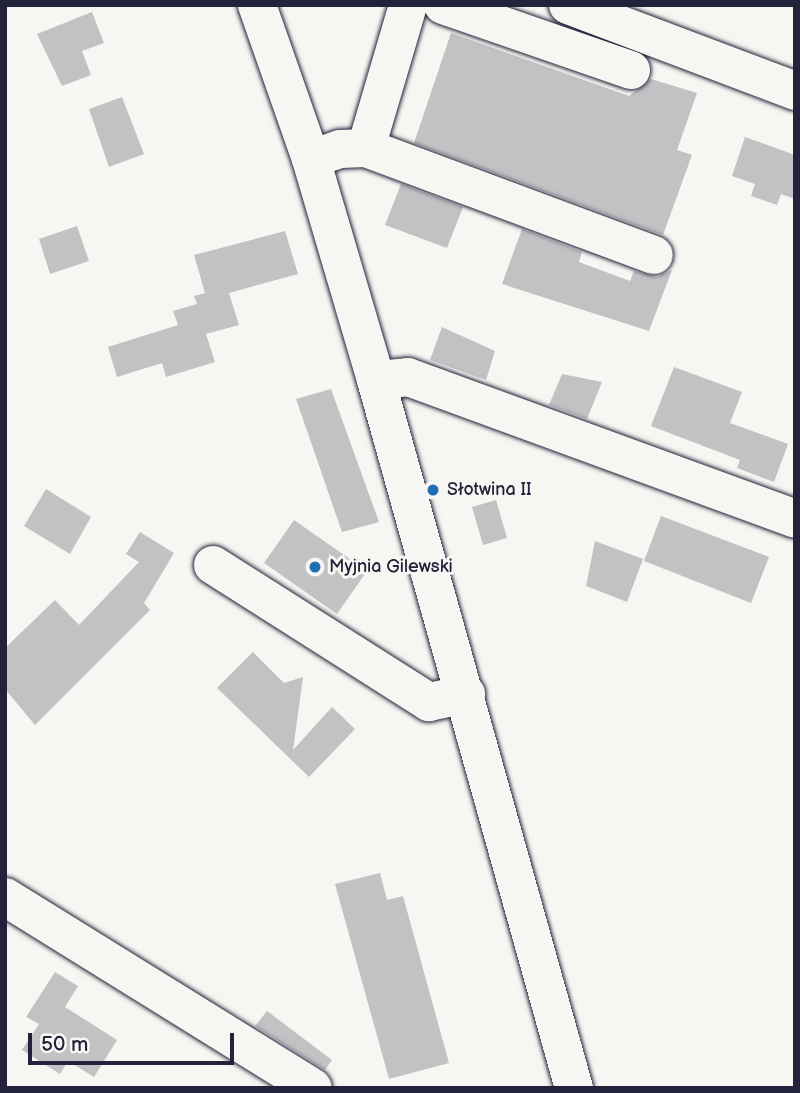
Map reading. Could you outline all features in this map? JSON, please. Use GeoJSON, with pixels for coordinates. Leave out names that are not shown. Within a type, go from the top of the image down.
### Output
{"type":"FeatureCollection","features":[{"type":"Feature","properties":{"kind":"main road"},"geometry":{"type":"LineString","coordinates":[[257,5],[311,159],[376,380],[466,694],[574,1088]]}},
{"type":"Feature","properties":{"kind":"main road"},"geometry":{"type":"LineString","coordinates":[[366,148],[408,5]]}},
{"type":"Feature","properties":{"kind":"main road"},"geometry":{"type":"LineString","coordinates":[[443,5],[631,70]]}},
{"type":"Feature","properties":{"kind":"main road"},"geometry":{"type":"LineString","coordinates":[[568,5],[795,91]]}},
{"type":"Feature","properties":{"kind":"main road"},"geometry":{"type":"LineString","coordinates":[[311,159],[340,149],[366,148],[654,255]]}},
{"type":"Feature","properties":{"kind":"main road"},"geometry":{"type":"LineString","coordinates":[[376,380],[408,377],[795,519]]}},
{"type":"Feature","properties":{"kind":"main road"},"geometry":{"type":"LineString","coordinates":[[213,565],[429,702],[466,694]]}},
{"type":"Feature","properties":{"kind":"main road"},"geometry":{"type":"LineString","coordinates":[[5,897],[313,1088]]}},
{"type":"Feature","properties":{"kind":"building"},"geometry":{"type":"Polygon","coordinates":[[[92,12],[104,43],[82,51],[91,75],[62,86],[37,34],[92,12]]]}},
{"type":"Feature","properties":{"kind":"building"},"geometry":{"type":"Polygon","coordinates":[[[451,33],[629,96],[651,79],[697,93],[677,150],[692,155],[663,235],[414,143],[451,33]]]}},
{"type":"Feature","properties":{"kind":"building"},"geometry":{"type":"Polygon","coordinates":[[[122,97],[144,154],[109,167],[89,109],[122,97]]]}},
{"type":"Feature","properties":{"kind":"building"},"geometry":{"type":"Polygon","coordinates":[[[745,137],[795,155],[795,199],[781,194],[777,205],[751,196],[755,184],[732,176],[745,137]]]}},
{"type":"Feature","properties":{"kind":"building"},"geometry":{"type":"Polygon","coordinates":[[[401,184],[463,207],[447,248],[385,225],[401,184]]]}},
{"type":"Feature","properties":{"kind":"building"},"geometry":{"type":"Polygon","coordinates":[[[77,226],[89,261],[50,274],[39,239],[77,226]]]}},
{"type":"Feature","properties":{"kind":"building"},"geometry":{"type":"Polygon","coordinates":[[[522,229],[582,252],[579,262],[630,281],[634,271],[657,277],[672,270],[649,331],[502,284],[522,229]]]}},
{"type":"Feature","properties":{"kind":"building"},"geometry":{"type":"Polygon","coordinates":[[[285,231],[298,274],[229,293],[239,325],[206,334],[215,362],[166,377],[162,363],[117,377],[108,347],[178,325],[173,311],[197,304],[194,296],[205,293],[194,255],[285,231]]]}},
{"type":"Feature","properties":{"kind":"building"},"geometry":{"type":"Polygon","coordinates":[[[442,327],[495,351],[486,380],[430,360],[442,327]]]}},
{"type":"Feature","properties":{"kind":"building"},"geometry":{"type":"Polygon","coordinates":[[[674,367],[742,392],[730,423],[788,444],[774,482],[737,468],[740,460],[651,426],[674,367]]]}},
{"type":"Feature","properties":{"kind":"building"},"geometry":{"type":"Polygon","coordinates":[[[562,374],[602,382],[587,419],[549,405],[562,374]]]}},
{"type":"Feature","properties":{"kind":"building"},"geometry":{"type":"Polygon","coordinates":[[[331,389],[379,522],[342,532],[296,399],[331,389]]]}},
{"type":"Feature","properties":{"kind":"building"},"geometry":{"type":"Polygon","coordinates":[[[46,489],[91,517],[70,554],[24,526],[46,489]]]}},
{"type":"Feature","properties":{"kind":"building"},"geometry":{"type":"Polygon","coordinates":[[[496,500],[507,538],[483,545],[472,507],[496,500]]]}},
{"type":"Feature","properties":{"kind":"building"},"geometry":{"type":"Polygon","coordinates":[[[661,516],[769,557],[751,603],[644,561],[661,516]]]}},
{"type":"Feature","properties":{"kind":"building","name":"Myjnia Gilewski"},"geometry":{"type":"Polygon","coordinates":[[[294,520],[367,571],[337,614],[264,563],[294,520]]]}},
{"type":"Feature","properties":{"kind":"building"},"geometry":{"type":"Polygon","coordinates":[[[140,532],[174,553],[144,603],[150,610],[35,725],[5,689],[5,648],[55,600],[79,625],[139,562],[126,554],[140,532]]]}},
{"type":"Feature","properties":{"kind":"building"},"geometry":{"type":"Polygon","coordinates":[[[595,541],[643,559],[627,602],[586,586],[595,541]]]}},
{"type":"Feature","properties":{"kind":"building"},"geometry":{"type":"Polygon","coordinates":[[[253,652],[284,683],[303,677],[293,750],[332,707],[355,729],[309,777],[217,688],[253,652]]]}},
{"type":"Feature","properties":{"kind":"building"},"geometry":{"type":"Polygon","coordinates":[[[380,873],[387,900],[403,896],[449,1063],[389,1079],[335,884],[380,873]]]}},
{"type":"Feature","properties":{"kind":"building"},"geometry":{"type":"Polygon","coordinates":[[[55,972],[78,986],[65,1007],[117,1040],[94,1077],[68,1061],[60,1074],[22,1050],[39,1024],[26,1017],[55,972]]]}},
{"type":"Feature","properties":{"kind":"building"},"geometry":{"type":"Polygon","coordinates":[[[267,1011],[332,1060],[325,1070],[255,1026],[267,1011]]]}},
{"type":"Feature","properties":{"kind":"place","name":"Słotwina II"},"geometry":{"type":"Point","coordinates":[433,490]}},
{"type":"Feature","properties":{"kind":"place","name":"Myjnia Gilewski"},"geometry":{"type":"Point","coordinates":[315,567]}}]}
